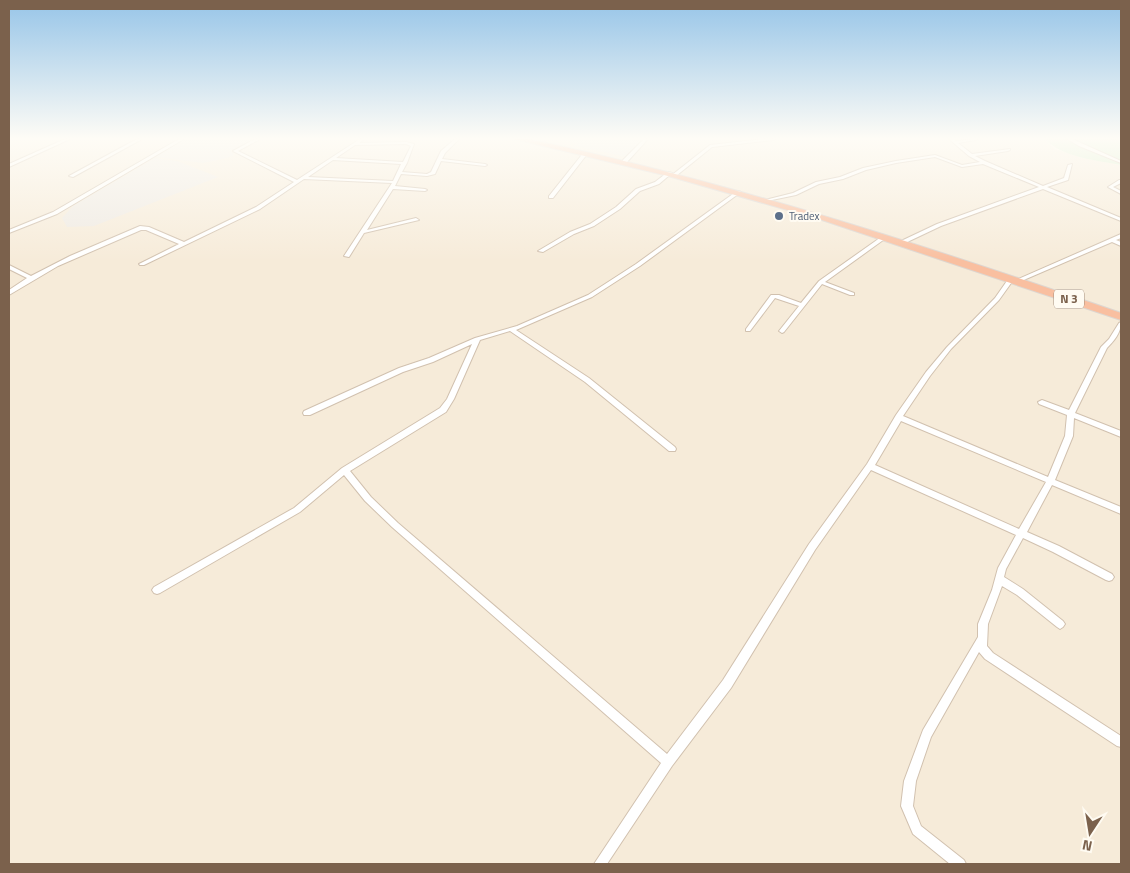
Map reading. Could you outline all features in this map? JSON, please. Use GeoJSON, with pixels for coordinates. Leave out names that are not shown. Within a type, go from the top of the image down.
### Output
{"type":"FeatureCollection","features":[{"type":"Feature","properties":{"kind":"highway","name":"N 3"},"geometry":{"type":"LineString","coordinates":[[693,180],[901,242],[1121,317]]}},
{"type":"Feature","properties":{"kind":"street"},"geometry":{"type":"LineString","coordinates":[[9,232],[55,213],[112,180]]}},
{"type":"Feature","properties":{"kind":"street"},"geometry":{"type":"LineString","coordinates":[[292,180],[297,182]]}},
{"type":"Feature","properties":{"kind":"street"},"geometry":{"type":"LineString","coordinates":[[142,264],[258,208],[300,180]]}},
{"type":"Feature","properties":{"kind":"street"},"geometry":{"type":"LineString","coordinates":[[343,180],[395,182]]}},
{"type":"Feature","properties":{"kind":"street"},"geometry":{"type":"LineString","coordinates":[[550,197],[564,180]]}},
{"type":"Feature","properties":{"kind":"street"},"geometry":{"type":"LineString","coordinates":[[540,250],[592,225],[618,208],[638,190],[662,180]]}},
{"type":"Feature","properties":{"kind":"street"},"geometry":{"type":"LineString","coordinates":[[766,200],[794,194],[818,183],[833,180]]}},
{"type":"Feature","properties":{"kind":"street"},"geometry":{"type":"LineString","coordinates":[[1028,180],[1121,220]]}},
{"type":"Feature","properties":{"kind":"street"},"geometry":{"type":"LineString","coordinates":[[901,242],[939,225],[1062,180]]}},
{"type":"Feature","properties":{"kind":"street"},"geometry":{"type":"LineString","coordinates":[[1121,181],[1110,187],[1121,193]]}},
{"type":"Feature","properties":{"kind":"street"},"geometry":{"type":"LineString","coordinates":[[347,256],[395,182]]}},
{"type":"Feature","properties":{"kind":"street"},"geometry":{"type":"LineString","coordinates":[[391,187],[425,190]]}},
{"type":"Feature","properties":{"kind":"street"},"geometry":{"type":"LineString","coordinates":[[307,413],[401,370],[432,360],[477,338],[511,329],[602,290],[739,192]]}},
{"type":"Feature","properties":{"kind":"street"},"geometry":{"type":"LineString","coordinates":[[363,232],[416,220]]}},
{"type":"Feature","properties":{"kind":"street"},"geometry":{"type":"LineString","coordinates":[[9,293],[55,264],[140,228],[147,228],[184,244]]}},
{"type":"Feature","properties":{"kind":"street"},"geometry":{"type":"LineString","coordinates":[[600,864],[668,762],[727,684],[812,547],[870,466],[899,417],[949,348],[1014,280],[1121,236]]}},
{"type":"Feature","properties":{"kind":"street"},"geometry":{"type":"LineString","coordinates":[[782,331],[821,282],[884,237]]}},
{"type":"Feature","properties":{"kind":"street"},"geometry":{"type":"LineString","coordinates":[[1112,240],[1121,244]]}},
{"type":"Feature","properties":{"kind":"street"},"geometry":{"type":"LineString","coordinates":[[9,268],[30,278]]}},
{"type":"Feature","properties":{"kind":"street"},"geometry":{"type":"LineString","coordinates":[[821,282],[852,294]]}},
{"type":"Feature","properties":{"kind":"street"},"geometry":{"type":"LineString","coordinates":[[748,330],[773,296],[778,296],[801,305]]}},
{"type":"Feature","properties":{"kind":"street"},"geometry":{"type":"LineString","coordinates":[[1121,324],[1112,340],[1104,347],[1072,414],[1069,436],[1051,480],[1002,568],[992,606],[983,624],[981,640],[982,648],[989,656],[1121,742]]}},
{"type":"Feature","properties":{"kind":"street"},"geometry":{"type":"LineString","coordinates":[[511,329],[586,380],[672,449]]}},
{"type":"Feature","properties":{"kind":"street"},"geometry":{"type":"LineString","coordinates":[[157,590],[297,510],[345,470],[443,410],[450,399],[477,338]]}},
{"type":"Feature","properties":{"kind":"street"},"geometry":{"type":"LineString","coordinates":[[1042,402],[1121,434]]}},
{"type":"Feature","properties":{"kind":"street"},"geometry":{"type":"LineString","coordinates":[[899,417],[1121,511]]}},
{"type":"Feature","properties":{"kind":"street"},"geometry":{"type":"LineString","coordinates":[[870,466],[1056,549],[1109,577]]}},
{"type":"Feature","properties":{"kind":"street"},"geometry":{"type":"LineString","coordinates":[[345,470],[368,500],[395,525],[668,762]]}},
{"type":"Feature","properties":{"kind":"street"},"geometry":{"type":"LineString","coordinates":[[999,579],[1026,596],[1060,624]]}},
{"type":"Feature","properties":{"kind":"street"},"geometry":{"type":"LineString","coordinates":[[960,864],[917,830],[907,806],[910,782],[926,734],[981,640]]}},
{"type":"Feature","properties":{"kind":"shaded area"},"geometry":{"type":"Polygon","coordinates":[[[9,180],[1121,180],[1121,864],[9,864],[9,180]]]}},
{"type":"Feature","properties":{"kind":"shaded area"},"geometry":{"type":"Polygon","coordinates":[[[118,180],[211,180],[94,226],[67,227],[62,218],[73,206],[118,180]]]}},
{"type":"Feature","properties":{"kind":"place","name":"Tradex"},"geometry":{"type":"Point","coordinates":[779,216]}}]}
